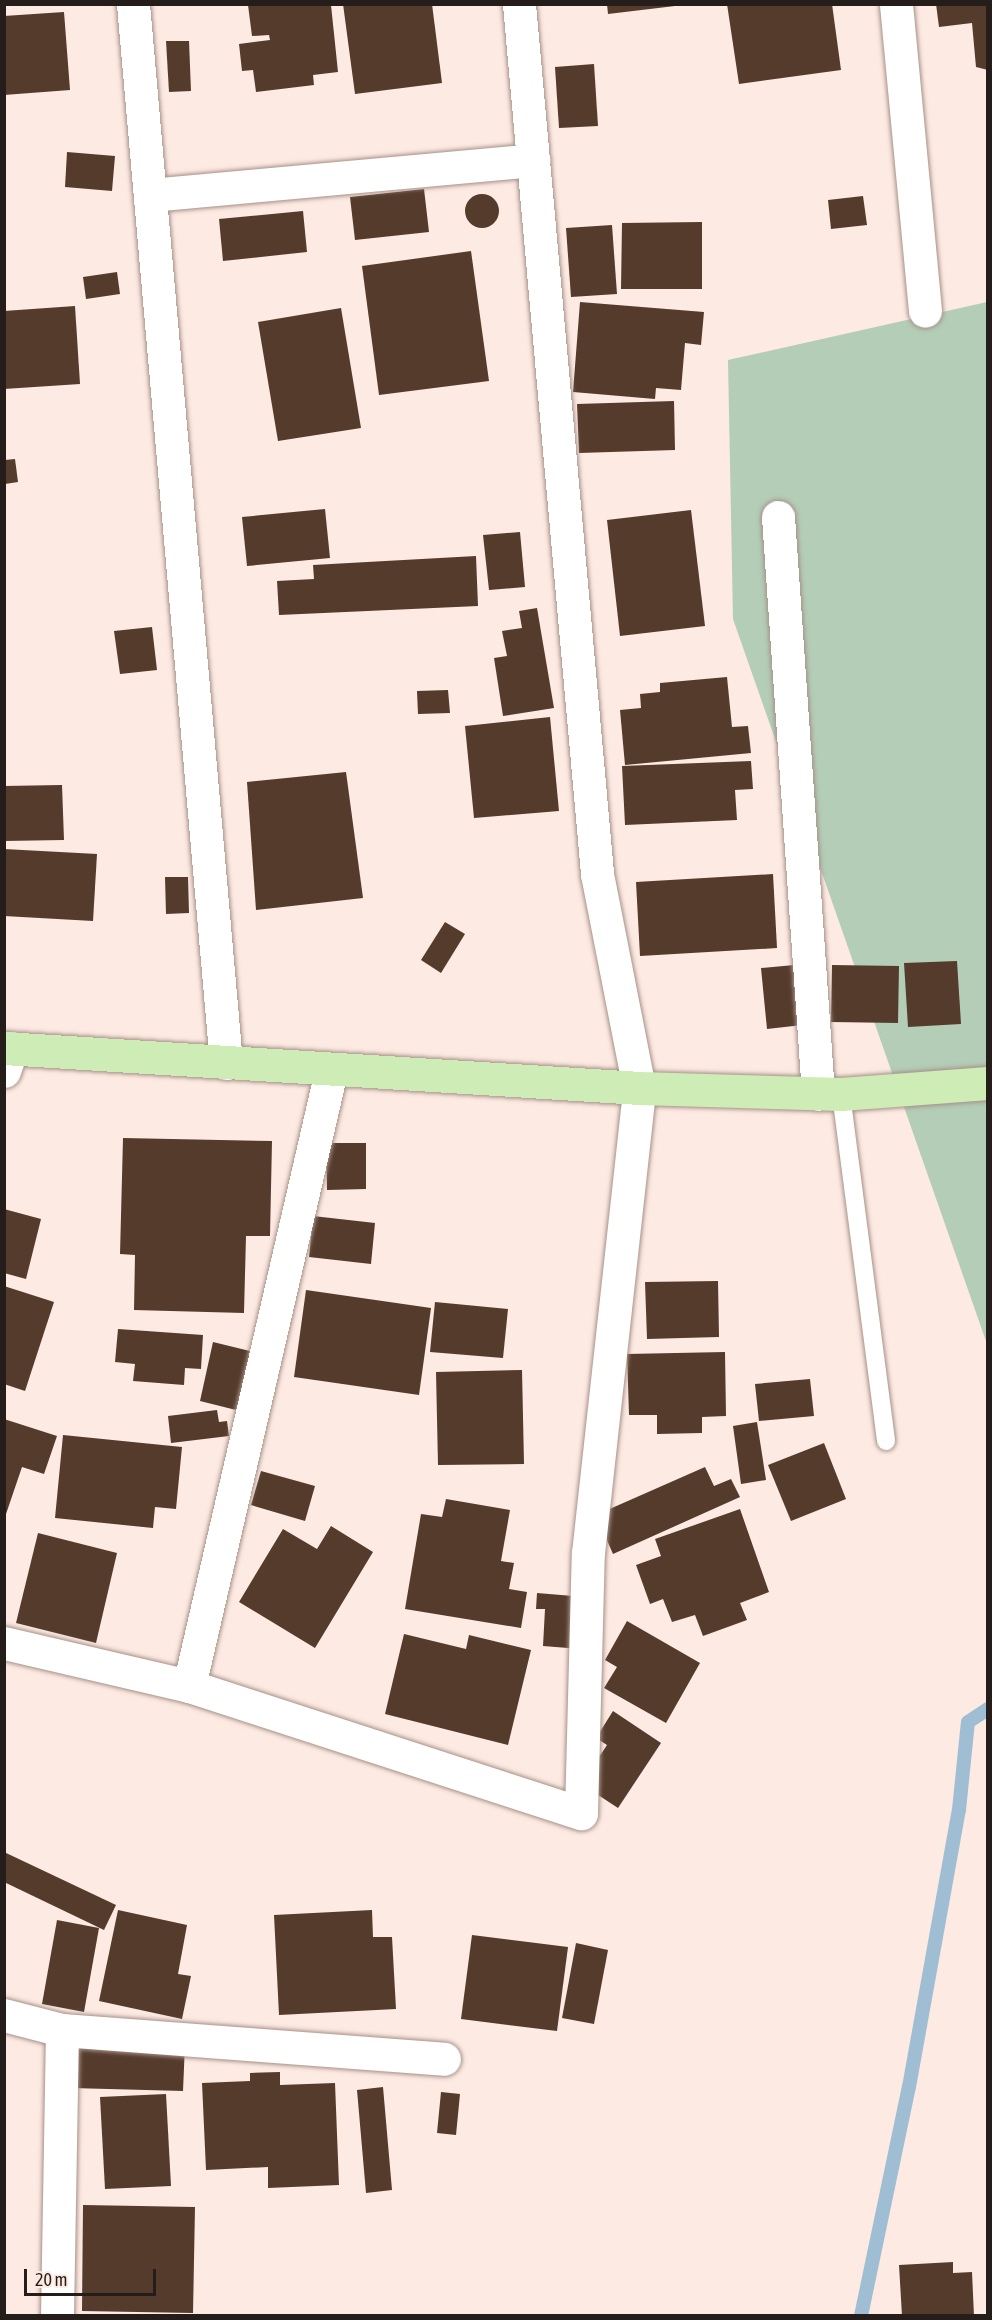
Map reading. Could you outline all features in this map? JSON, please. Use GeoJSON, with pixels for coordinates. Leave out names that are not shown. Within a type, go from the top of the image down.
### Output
{"type":"FeatureCollection","features":[{"type":"Feature","properties":{"kind":"main road"},"geometry":{"type":"LineString","coordinates":[[7,1056],[226,1063],[639,1088],[829,1094],[987,1083]]}},
{"type":"Feature","properties":{"kind":"street"},"geometry":{"type":"LineString","coordinates":[[133,4],[226,1063]]}},
{"type":"Feature","properties":{"kind":"street"},"geometry":{"type":"LineString","coordinates":[[4,1642],[189,1686],[581,1813],[588,1552],[639,1088],[597,873],[519,4]]}},
{"type":"Feature","properties":{"kind":"street"},"geometry":{"type":"LineString","coordinates":[[896,4],[925,311]]}},
{"type":"Feature","properties":{"kind":"street"},"geometry":{"type":"LineString","coordinates":[[150,195],[533,160]]}},
{"type":"Feature","properties":{"kind":"street"},"geometry":{"type":"LineString","coordinates":[[778,517],[829,1094]]}},
{"type":"Feature","properties":{"kind":"street"},"geometry":{"type":"LineString","coordinates":[[189,1686],[331,1071]]}},
{"type":"Feature","properties":{"kind":"street"},"geometry":{"type":"LineString","coordinates":[[4,2015],[62,2030],[444,2059]]}},
{"type":"Feature","properties":{"kind":"street"},"geometry":{"type":"LineString","coordinates":[[57,2316],[62,2030]]}},
{"type":"Feature","properties":{"kind":"lane"},"geometry":{"type":"LineString","coordinates":[[829,1094],[886,1441]]}},
{"type":"Feature","properties":{"kind":"green space"},"geometry":{"type":"Polygon","coordinates":[[[987,302],[987,1344],[733,619],[728,360],[987,302]]]}},
{"type":"Feature","properties":{"kind":"building"},"geometry":{"type":"Polygon","coordinates":[[[343,4],[432,4],[442,83],[355,94],[343,4]]]}},
{"type":"Feature","properties":{"kind":"building"},"geometry":{"type":"Polygon","coordinates":[[[607,4],[675,4],[675,6],[608,14],[607,4]]]}},
{"type":"Feature","properties":{"kind":"building"},"geometry":{"type":"Polygon","coordinates":[[[727,4],[832,4],[841,70],[739,84],[727,4]]]}},
{"type":"Feature","properties":{"kind":"building"},"geometry":{"type":"Polygon","coordinates":[[[936,4],[988,4],[988,70],[976,67],[972,23],[939,27],[936,4]]]}},
{"type":"Feature","properties":{"kind":"building"},"geometry":{"type":"Polygon","coordinates":[[[248,5],[331,5],[338,72],[313,75],[314,85],[256,92],[253,70],[242,71],[239,44],[270,40],[269,35],[252,36],[248,5]]]}},
{"type":"Feature","properties":{"kind":"building"},"geometry":{"type":"Polygon","coordinates":[[[64,12],[70,90],[4,95],[4,16],[64,12]]]}},
{"type":"Feature","properties":{"kind":"building"},"geometry":{"type":"Polygon","coordinates":[[[166,41],[189,41],[191,91],[169,92],[166,41]]]}},
{"type":"Feature","properties":{"kind":"building"},"geometry":{"type":"Polygon","coordinates":[[[594,64],[598,126],[559,128],[555,67],[594,64]]]}},
{"type":"Feature","properties":{"kind":"building"},"geometry":{"type":"Polygon","coordinates":[[[67,152],[115,156],[112,191],[65,187],[67,152]]]}},
{"type":"Feature","properties":{"kind":"building"},"geometry":{"type":"Polygon","coordinates":[[[424,189],[429,232],[355,240],[350,197],[424,189]]]}},
{"type":"Feature","properties":{"kind":"building"},"geometry":{"type":"Polygon","coordinates":[[[482,194],[494,199],[499,211],[494,223],[482,228],[470,223],[465,211],[470,199],[482,194]]]}},
{"type":"Feature","properties":{"kind":"building"},"geometry":{"type":"Polygon","coordinates":[[[863,196],[867,225],[831,229],[828,200],[863,196]]]}},
{"type":"Feature","properties":{"kind":"building"},"geometry":{"type":"Polygon","coordinates":[[[303,211],[307,252],[223,261],[219,219],[303,211]]]}},
{"type":"Feature","properties":{"kind":"building"},"geometry":{"type":"Polygon","coordinates":[[[702,222],[702,289],[621,289],[622,223],[702,222]]]}},
{"type":"Feature","properties":{"kind":"building"},"geometry":{"type":"Polygon","coordinates":[[[612,225],[617,294],[571,297],[566,228],[612,225]]]}},
{"type":"Feature","properties":{"kind":"building"},"geometry":{"type":"Polygon","coordinates":[[[471,251],[489,381],[379,395],[362,266],[471,251]]]}},
{"type":"Feature","properties":{"kind":"building"},"geometry":{"type":"Polygon","coordinates":[[[117,272],[120,294],[86,299],[83,277],[117,272]]]}},
{"type":"Feature","properties":{"kind":"building"},"geometry":{"type":"Polygon","coordinates":[[[580,302],[704,312],[701,345],[685,343],[681,390],[656,388],[655,399],[573,392],[580,302]]]}},
{"type":"Feature","properties":{"kind":"building"},"geometry":{"type":"Polygon","coordinates":[[[75,306],[80,384],[4,389],[4,311],[75,306]]]}},
{"type":"Feature","properties":{"kind":"building"},"geometry":{"type":"Polygon","coordinates":[[[341,308],[361,428],[278,441],[258,322],[341,308]]]}},
{"type":"Feature","properties":{"kind":"building"},"geometry":{"type":"Polygon","coordinates":[[[674,401],[675,450],[579,453],[577,404],[674,401]]]}},
{"type":"Feature","properties":{"kind":"building"},"geometry":{"type":"Polygon","coordinates":[[[15,459],[18,482],[5,484],[5,460],[15,459]]]}},
{"type":"Feature","properties":{"kind":"building"},"geometry":{"type":"Polygon","coordinates":[[[325,509],[330,558],[247,566],[242,517],[325,509]]]}},
{"type":"Feature","properties":{"kind":"building"},"geometry":{"type":"Polygon","coordinates":[[[691,510],[705,626],[620,636],[607,520],[691,510]]]}},
{"type":"Feature","properties":{"kind":"building"},"geometry":{"type":"Polygon","coordinates":[[[520,532],[525,587],[489,590],[483,535],[520,532]]]}},
{"type":"Feature","properties":{"kind":"building"},"geometry":{"type":"Polygon","coordinates":[[[476,556],[478,606],[279,615],[277,581],[314,579],[313,565],[476,556]]]}},
{"type":"Feature","properties":{"kind":"building"},"geometry":{"type":"Polygon","coordinates":[[[537,608],[554,708],[503,716],[494,658],[507,656],[502,631],[522,628],[519,611],[537,608]]]}},
{"type":"Feature","properties":{"kind":"building"},"geometry":{"type":"Polygon","coordinates":[[[152,627],[157,670],[120,674],[114,631],[152,627]]]}},
{"type":"Feature","properties":{"kind":"building"},"geometry":{"type":"Polygon","coordinates":[[[727,677],[732,727],[748,726],[751,753],[625,765],[620,710],[641,708],[640,694],[660,692],[660,683],[727,677]]]}},
{"type":"Feature","properties":{"kind":"building"},"geometry":{"type":"Polygon","coordinates":[[[448,690],[450,713],[418,714],[417,691],[448,690]]]}},
{"type":"Feature","properties":{"kind":"building"},"geometry":{"type":"Polygon","coordinates":[[[550,717],[559,811],[474,818],[465,726],[550,717]]]}},
{"type":"Feature","properties":{"kind":"building"},"geometry":{"type":"Polygon","coordinates":[[[751,761],[753,789],[735,790],[737,820],[625,825],[622,766],[751,761]]]}},
{"type":"Feature","properties":{"kind":"building"},"geometry":{"type":"Polygon","coordinates":[[[346,772],[363,898],[256,910],[247,782],[346,772]]]}},
{"type":"Feature","properties":{"kind":"building"},"geometry":{"type":"Polygon","coordinates":[[[62,785],[64,840],[4,841],[4,786],[62,785]]]}},
{"type":"Feature","properties":{"kind":"building"},"geometry":{"type":"Polygon","coordinates":[[[4,849],[97,854],[93,921],[4,916],[4,849]]]}},
{"type":"Feature","properties":{"kind":"building"},"geometry":{"type":"Polygon","coordinates":[[[773,874],[777,948],[640,956],[636,882],[773,874]]]}},
{"type":"Feature","properties":{"kind":"building"},"geometry":{"type":"Polygon","coordinates":[[[165,877],[188,877],[189,913],[166,914],[165,877]]]}},
{"type":"Feature","properties":{"kind":"building"},"geometry":{"type":"Polygon","coordinates":[[[445,922],[465,934],[441,973],[421,960],[445,922]]]}},
{"type":"Feature","properties":{"kind":"building"},"geometry":{"type":"Polygon","coordinates":[[[957,961],[961,1024],[908,1027],[904,963],[957,961]]]}},
{"type":"Feature","properties":{"kind":"building"},"geometry":{"type":"Polygon","coordinates":[[[805,964],[811,1024],[767,1029],[761,968],[805,964]]]}},
{"type":"Feature","properties":{"kind":"building"},"geometry":{"type":"Polygon","coordinates":[[[832,965],[899,966],[898,1023],[831,1022],[832,965]]]}},
{"type":"Feature","properties":{"kind":"building"},"geometry":{"type":"Polygon","coordinates":[[[123,1138],[272,1141],[270,1236],[246,1236],[244,1313],[134,1310],[135,1255],[120,1254],[123,1138]]]}},
{"type":"Feature","properties":{"kind":"building"},"geometry":{"type":"Polygon","coordinates":[[[326,1143],[366,1143],[366,1189],[327,1190],[326,1143]]]}},
{"type":"Feature","properties":{"kind":"building"},"geometry":{"type":"Polygon","coordinates":[[[4,1209],[41,1219],[26,1279],[4,1273],[4,1209]]]}},
{"type":"Feature","properties":{"kind":"building"},"geometry":{"type":"Polygon","coordinates":[[[313,1216],[375,1223],[371,1264],[309,1257],[313,1216]]]}},
{"type":"Feature","properties":{"kind":"building"},"geometry":{"type":"Polygon","coordinates":[[[718,1281],[719,1337],[647,1339],[645,1282],[718,1281]]]}},
{"type":"Feature","properties":{"kind":"building"},"geometry":{"type":"Polygon","coordinates":[[[4,1286],[54,1302],[25,1391],[4,1384],[4,1286]]]}},
{"type":"Feature","properties":{"kind":"building"},"geometry":{"type":"Polygon","coordinates":[[[306,1290],[431,1308],[419,1395],[294,1377],[306,1290]]]}},
{"type":"Feature","properties":{"kind":"building"},"geometry":{"type":"Polygon","coordinates":[[[435,1302],[508,1309],[503,1358],[430,1352],[435,1302]]]}},
{"type":"Feature","properties":{"kind":"building"},"geometry":{"type":"Polygon","coordinates":[[[118,1329],[203,1335],[201,1369],[185,1368],[184,1385],[133,1381],[135,1364],[115,1362],[118,1329]]]}},
{"type":"Feature","properties":{"kind":"building"},"geometry":{"type":"Polygon","coordinates":[[[213,1342],[254,1352],[240,1411],[200,1401],[213,1342]]]}},
{"type":"Feature","properties":{"kind":"building"},"geometry":{"type":"Polygon","coordinates":[[[725,1352],[726,1416],[702,1417],[702,1433],[657,1434],[657,1415],[629,1415],[627,1354],[725,1352]]]}},
{"type":"Feature","properties":{"kind":"building"},"geometry":{"type":"Polygon","coordinates":[[[522,1370],[524,1464],[438,1465],[436,1372],[522,1370]]]}},
{"type":"Feature","properties":{"kind":"building"},"geometry":{"type":"Polygon","coordinates":[[[810,1379],[814,1416],[759,1421],[755,1384],[810,1379]]]}},
{"type":"Feature","properties":{"kind":"building"},"geometry":{"type":"Polygon","coordinates":[[[217,1410],[219,1422],[227,1421],[229,1436],[171,1443],[168,1416],[217,1410]]]}},
{"type":"Feature","properties":{"kind":"building"},"geometry":{"type":"Polygon","coordinates":[[[4,1419],[57,1436],[44,1474],[22,1467],[5,1517],[4,1419]]]}},
{"type":"Feature","properties":{"kind":"building"},"geometry":{"type":"Polygon","coordinates":[[[757,1422],[766,1480],[741,1484],[733,1426],[757,1422]]]}},
{"type":"Feature","properties":{"kind":"building"},"geometry":{"type":"Polygon","coordinates":[[[63,1435],[182,1447],[176,1509],[155,1507],[153,1528],[55,1518],[63,1435]]]}},
{"type":"Feature","properties":{"kind":"building"},"geometry":{"type":"Polygon","coordinates":[[[824,1443],[846,1499],[791,1521],[768,1465],[824,1443]]]}},
{"type":"Feature","properties":{"kind":"building"},"geometry":{"type":"Polygon","coordinates":[[[705,1467],[714,1486],[731,1479],[740,1497],[613,1554],[596,1515],[705,1467]]]}},
{"type":"Feature","properties":{"kind":"building"},"geometry":{"type":"Polygon","coordinates":[[[261,1471],[315,1486],[305,1521],[251,1505],[261,1471]]]}},
{"type":"Feature","properties":{"kind":"building"},"geometry":{"type":"Polygon","coordinates":[[[446,1499],[510,1510],[501,1561],[514,1563],[509,1589],[527,1592],[521,1628],[405,1609],[421,1514],[442,1517],[446,1499]]]}},
{"type":"Feature","properties":{"kind":"building"},"geometry":{"type":"Polygon","coordinates":[[[740,1509],[769,1592],[740,1603],[747,1620],[703,1636],[695,1615],[672,1622],[663,1599],[650,1604],[636,1565],[661,1556],[655,1539],[740,1509]]]}},
{"type":"Feature","properties":{"kind":"building"},"geometry":{"type":"Polygon","coordinates":[[[331,1526],[373,1552],[315,1648],[239,1602],[283,1529],[317,1549],[331,1526]]]}},
{"type":"Feature","properties":{"kind":"building"},"geometry":{"type":"Polygon","coordinates":[[[38,1533],[117,1553],[96,1643],[16,1623],[38,1533]]]}},
{"type":"Feature","properties":{"kind":"building"},"geometry":{"type":"Polygon","coordinates":[[[537,1593],[585,1597],[581,1649],[543,1646],[545,1609],[536,1609],[537,1593]]]}},
{"type":"Feature","properties":{"kind":"building"},"geometry":{"type":"Polygon","coordinates":[[[627,1621],[700,1663],[666,1723],[604,1688],[617,1667],[605,1660],[627,1621]]]}},
{"type":"Feature","properties":{"kind":"building"},"geometry":{"type":"Polygon","coordinates":[[[404,1634],[466,1649],[469,1635],[531,1650],[508,1745],[385,1714],[404,1634]]]}},
{"type":"Feature","properties":{"kind":"building"},"geometry":{"type":"Polygon","coordinates":[[[613,1711],[661,1743],[618,1808],[589,1789],[599,1774],[591,1769],[607,1745],[596,1738],[613,1711]]]}},
{"type":"Feature","properties":{"kind":"building"},"geometry":{"type":"Polygon","coordinates":[[[4,1852],[116,1905],[104,1930],[4,1882],[4,1852]]]}},
{"type":"Feature","properties":{"kind":"building"},"geometry":{"type":"Polygon","coordinates":[[[118,1910],[187,1925],[178,1974],[191,1976],[182,2019],[99,2001],[118,1910]]]}},
{"type":"Feature","properties":{"kind":"building"},"geometry":{"type":"Polygon","coordinates":[[[372,1910],[373,1937],[392,1937],[396,2009],[279,2015],[274,1915],[372,1910]]]}},
{"type":"Feature","properties":{"kind":"building"},"geometry":{"type":"Polygon","coordinates":[[[57,1920],[99,1928],[84,2012],[42,2004],[57,1920]]]}},
{"type":"Feature","properties":{"kind":"building"},"geometry":{"type":"Polygon","coordinates":[[[472,1935],[568,1947],[557,2031],[461,2019],[472,1935]]]}},
{"type":"Feature","properties":{"kind":"building"},"geometry":{"type":"Polygon","coordinates":[[[576,1943],[608,1950],[594,2024],[562,2018],[576,1943]]]}},
{"type":"Feature","properties":{"kind":"building"},"geometry":{"type":"Polygon","coordinates":[[[72,2041],[185,2044],[183,2091],[71,2088],[72,2041]]]}},
{"type":"Feature","properties":{"kind":"building"},"geometry":{"type":"Polygon","coordinates":[[[280,2072],[280,2085],[335,2083],[339,2185],[268,2188],[268,2167],[206,2170],[202,2083],[250,2081],[250,2073],[280,2072]]]}},
{"type":"Feature","properties":{"kind":"building"},"geometry":{"type":"Polygon","coordinates":[[[383,2087],[392,2190],[366,2193],[357,2090],[383,2087]]]}},
{"type":"Feature","properties":{"kind":"building"},"geometry":{"type":"Polygon","coordinates":[[[441,2092],[460,2094],[456,2135],[437,2133],[441,2092]]]}},
{"type":"Feature","properties":{"kind":"building"},"geometry":{"type":"Polygon","coordinates":[[[166,2094],[171,2186],[105,2189],[100,2097],[166,2094]]]}},
{"type":"Feature","properties":{"kind":"building"},"geometry":{"type":"Polygon","coordinates":[[[83,2205],[195,2207],[193,2313],[82,2311],[83,2205]]]}},
{"type":"Feature","properties":{"kind":"building"},"geometry":{"type":"Polygon","coordinates":[[[953,2262],[953,2273],[972,2272],[974,2316],[902,2316],[899,2265],[953,2262]]]}},
{"type":"Feature","properties":{"kind":"waterway"},"geometry":{"type":"LineString","coordinates":[[861,2316],[909,2087],[959,1810],[968,1722],[988,1709]]}}]}
